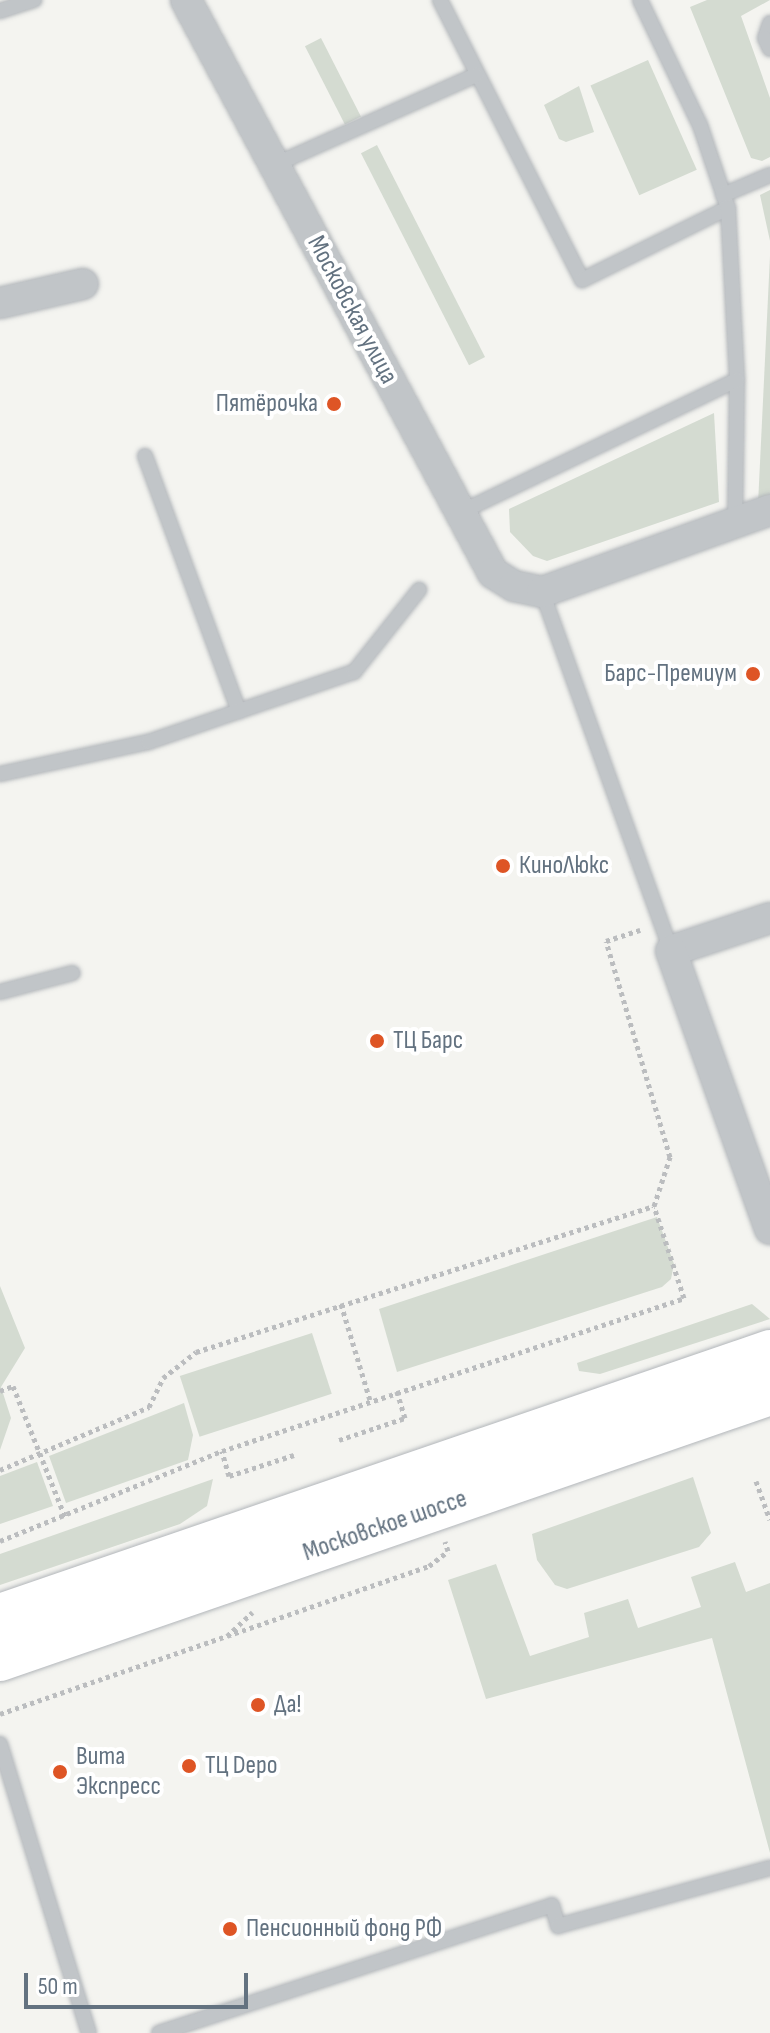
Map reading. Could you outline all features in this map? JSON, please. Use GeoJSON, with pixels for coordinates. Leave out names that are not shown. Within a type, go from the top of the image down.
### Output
{"type":"FeatureCollection","features":[{"type":"Feature","properties":{"kind":"main road","name":"Московское шоссе"},"geometry":{"type":"LineString","coordinates":[[0,1616],[770,1352]]}},
{"type":"Feature","properties":{"kind":"main road","name":"Московское шоссе"},"geometry":{"type":"LineString","coordinates":[[0,1659],[770,1393]]}},
{"type":"Feature","properties":{"kind":"street","name":"Московская улица"},"geometry":{"type":"LineString","coordinates":[[186,0],[493,573],[514,586],[542,592]]}},
{"type":"Feature","properties":{"kind":"street"},"geometry":{"type":"LineString","coordinates":[[0,303],[83,284]]}},
{"type":"Feature","properties":{"kind":"street"},"geometry":{"type":"LineString","coordinates":[[542,592],[770,510]]}},
{"type":"Feature","properties":{"kind":"street"},"geometry":{"type":"LineString","coordinates":[[770,918],[671,951],[770,1229]]}},
{"type":"Feature","properties":{"kind":"lane"},"geometry":{"type":"LineString","coordinates":[[0,11],[34,0]]}},
{"type":"Feature","properties":{"kind":"lane"},"geometry":{"type":"LineString","coordinates":[[440,0],[582,280],[770,175]]}},
{"type":"Feature","properties":{"kind":"lane"},"geometry":{"type":"LineString","coordinates":[[640,0],[700,125],[726,201],[737,380],[735,522]]}},
{"type":"Feature","properties":{"kind":"lane"},"geometry":{"type":"LineString","coordinates":[[770,23],[765,38],[770,49]]}},
{"type":"Feature","properties":{"kind":"lane"},"geometry":{"type":"LineString","coordinates":[[274,165],[476,75]]}},
{"type":"Feature","properties":{"kind":"lane"},"geometry":{"type":"LineString","coordinates":[[461,512],[737,380]]}},
{"type":"Feature","properties":{"kind":"lane"},"geometry":{"type":"LineString","coordinates":[[145,456],[239,711]]}},
{"type":"Feature","properties":{"kind":"lane"},"geometry":{"type":"LineString","coordinates":[[0,774],[148,742],[354,672],[419,590]]}},
{"type":"Feature","properties":{"kind":"lane"},"geometry":{"type":"LineString","coordinates":[[542,592],[671,951]]}},
{"type":"Feature","properties":{"kind":"lane"},"geometry":{"type":"LineString","coordinates":[[0,992],[73,973]]}},
{"type":"Feature","properties":{"kind":"lane"},"geometry":{"type":"LineString","coordinates":[[0,1744],[89,2033]]}},
{"type":"Feature","properties":{"kind":"lane"},"geometry":{"type":"LineString","coordinates":[[159,2033],[552,1905],[558,1926],[770,1868]]}},
{"type":"Feature","properties":{"kind":"path"},"geometry":{"type":"LineString","coordinates":[[0,1541],[222,1451],[684,1298],[654,1206],[670,1157],[606,941]]}},
{"type":"Feature","properties":{"kind":"path"},"geometry":{"type":"LineString","coordinates":[[0,1470],[149,1407],[163,1378],[196,1352],[654,1206]]}},
{"type":"Feature","properties":{"kind":"path"},"geometry":{"type":"LineString","coordinates":[[341,1304],[370,1400]]}},
{"type":"Feature","properties":{"kind":"path"},"geometry":{"type":"LineString","coordinates":[[0,1391],[13,1386],[65,1517]]}},
{"type":"Feature","properties":{"kind":"path"},"geometry":{"type":"LineString","coordinates":[[339,1440],[405,1418],[397,1391]]}},
{"type":"Feature","properties":{"kind":"path"},"geometry":{"type":"LineString","coordinates":[[222,1451],[229,1476],[294,1455]]}},
{"type":"Feature","properties":{"kind":"path"},"geometry":{"type":"LineString","coordinates":[[756,1481],[770,1520]]}},
{"type":"Feature","properties":{"kind":"path"},"geometry":{"type":"LineString","coordinates":[[0,1714],[227,1636],[263,1604]]}},
{"type":"Feature","properties":{"kind":"shaded area"},"geometry":{"type":"Polygon","coordinates":[[[707,0],[770,0],[741,16],[770,98],[770,157],[762,161],[751,158],[690,7],[707,0]]]}},
{"type":"Feature","properties":{"kind":"shaded area"},"geometry":{"type":"Polygon","coordinates":[[[321,38],[361,116],[345,125],[305,46],[321,38]]]}},
{"type":"Feature","properties":{"kind":"shaded area"},"geometry":{"type":"Polygon","coordinates":[[[648,60],[697,170],[639,195],[590,86],[648,60]]]}},
{"type":"Feature","properties":{"kind":"shaded area"},"geometry":{"type":"Polygon","coordinates":[[[579,86],[594,132],[566,142],[559,139],[544,105],[579,86]]]}},
{"type":"Feature","properties":{"kind":"shaded area"},"geometry":{"type":"Polygon","coordinates":[[[377,145],[485,357],[469,365],[361,153],[377,145]]]}},
{"type":"Feature","properties":{"kind":"shaded area"},"geometry":{"type":"Polygon","coordinates":[[[770,190],[770,241],[760,195],[770,190]]]}},
{"type":"Feature","properties":{"kind":"shaded area"},"geometry":{"type":"Polygon","coordinates":[[[770,256],[770,499],[758,504],[770,256]]]}},
{"type":"Feature","properties":{"kind":"shaded area"},"geometry":{"type":"Polygon","coordinates":[[[714,413],[719,502],[547,561],[533,556],[510,532],[509,509],[714,413]]]}},
{"type":"Feature","properties":{"kind":"shaded area"},"geometry":{"type":"Polygon","coordinates":[[[657,1217],[674,1264],[671,1279],[662,1287],[397,1372],[379,1309],[657,1217]]]}},
{"type":"Feature","properties":{"kind":"shaded area"},"geometry":{"type":"Polygon","coordinates":[[[0,1286],[25,1348],[1,1387],[11,1418],[0,1450],[0,1286]]]}},
{"type":"Feature","properties":{"kind":"shaded area"},"geometry":{"type":"Polygon","coordinates":[[[752,1304],[770,1319],[600,1374],[579,1371],[577,1363],[752,1304]]]}},
{"type":"Feature","properties":{"kind":"shaded area"},"geometry":{"type":"Polygon","coordinates":[[[312,1333],[332,1394],[200,1437],[180,1376],[312,1333]]]}},
{"type":"Feature","properties":{"kind":"shaded area"},"geometry":{"type":"Polygon","coordinates":[[[184,1403],[193,1435],[188,1460],[66,1503],[49,1456],[184,1403]]]}},
{"type":"Feature","properties":{"kind":"shaded area"},"geometry":{"type":"Polygon","coordinates":[[[37,1462],[53,1506],[0,1524],[0,1476],[37,1462]]]}},
{"type":"Feature","properties":{"kind":"shaded area"},"geometry":{"type":"Polygon","coordinates":[[[693,1477],[711,1533],[699,1547],[567,1589],[555,1585],[537,1560],[532,1534],[693,1477]]]}},
{"type":"Feature","properties":{"kind":"shaded area"},"geometry":{"type":"Polygon","coordinates":[[[213,1479],[207,1506],[180,1524],[0,1585],[0,1554],[213,1479]]]}},
{"type":"Feature","properties":{"kind":"shaded area"},"geometry":{"type":"Polygon","coordinates":[[[735,1562],[746,1592],[770,1583],[770,1853],[712,1638],[486,1699],[448,1580],[496,1564],[530,1656],[589,1637],[584,1613],[628,1599],[638,1628],[701,1607],[691,1577],[735,1562]]]}},
{"type":"Feature","properties":{"kind":"place","name":"Пятёрочка"},"geometry":{"type":"Point","coordinates":[334,404]}},
{"type":"Feature","properties":{"kind":"place","name":"Барс-Премиум"},"geometry":{"type":"Point","coordinates":[753,674]}},
{"type":"Feature","properties":{"kind":"place","name":"КиноЛюкс"},"geometry":{"type":"Point","coordinates":[503,866]}},
{"type":"Feature","properties":{"kind":"place","name":"ТЦ Барс"},"geometry":{"type":"Point","coordinates":[377,1041]}},
{"type":"Feature","properties":{"kind":"place","name":"Да!"},"geometry":{"type":"Point","coordinates":[258,1705]}},
{"type":"Feature","properties":{"kind":"place","name":"ТЦ Depo"},"geometry":{"type":"Point","coordinates":[189,1766]}},
{"type":"Feature","properties":{"kind":"place","name":"Вита Экспресс"},"geometry":{"type":"Point","coordinates":[60,1772]}},
{"type":"Feature","properties":{"kind":"place","name":"Пенсионный фонд РФ"},"geometry":{"type":"Point","coordinates":[230,1929]}}]}
